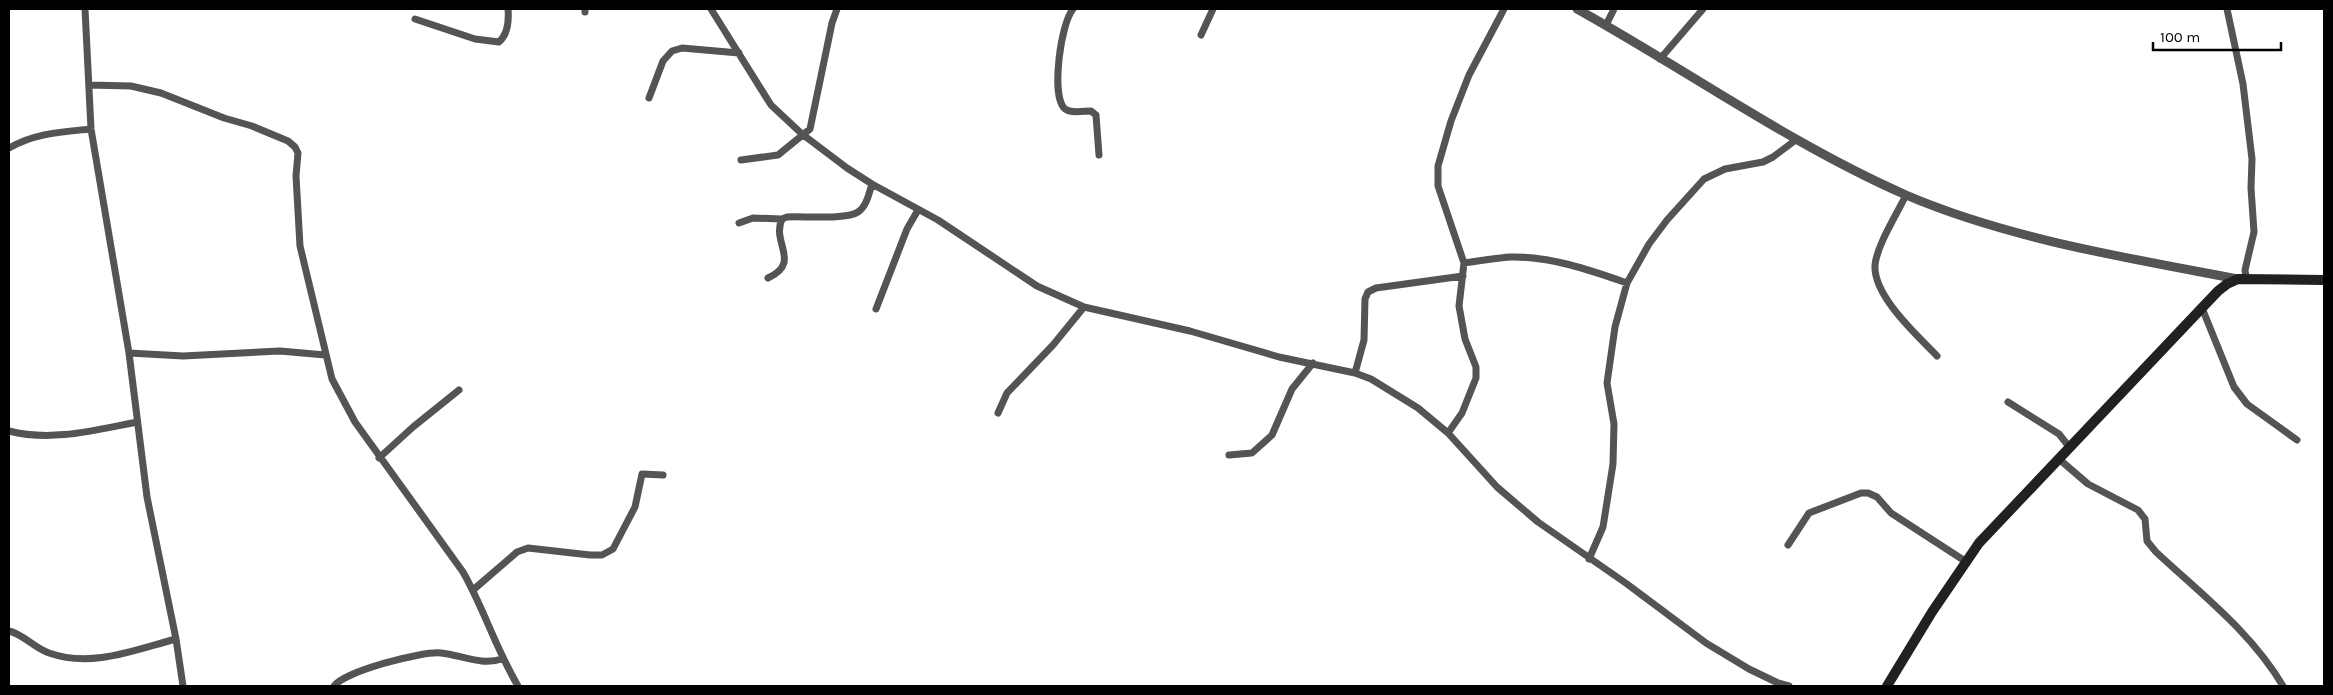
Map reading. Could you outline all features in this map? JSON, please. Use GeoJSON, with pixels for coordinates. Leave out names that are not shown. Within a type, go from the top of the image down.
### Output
{"type":"FeatureCollection","features":[{"type":"Feature","properties":{"kind":"main road"},"geometry":{"type":"LineString","coordinates":[[1887,686],[1965,561],[1992,529],[2227,284],[2238,279],[2324,280]]}},
{"type":"Feature","properties":{"kind":"street"},"geometry":{"type":"LineString","coordinates":[[85,9],[91,130],[129,353],[147,497],[176,639],[183,686]]}},
{"type":"Feature","properties":{"kind":"street"},"geometry":{"type":"LineString","coordinates":[[415,19],[475,39],[499,42],[504,37],[509,20],[508,9]]}},
{"type":"Feature","properties":{"kind":"street"},"geometry":{"type":"LineString","coordinates":[[711,9],[771,105],[802,134],[847,168],[872,184],[938,220],[1037,286],[1084,307],[1190,331],[1279,357],[1355,373],[1371,379],[1418,408],[1448,433],[1515,504],[1589,559],[1627,584],[1706,643],[1749,669],[1778,683],[1789,686]]}},
{"type":"Feature","properties":{"kind":"street"},"geometry":{"type":"LineString","coordinates":[[741,160],[778,155],[794,144],[802,134],[810,129],[832,23],[837,9]]}},
{"type":"Feature","properties":{"kind":"street"},"geometry":{"type":"LineString","coordinates":[[1073,9],[1065,23],[1060,48],[1058,80],[1060,98],[1064,108],[1070,112],[1090,111],[1096,115],[1099,155]]}},
{"type":"Feature","properties":{"kind":"street"},"geometry":{"type":"LineString","coordinates":[[1201,35],[1213,9]]}},
{"type":"Feature","properties":{"kind":"street"},"geometry":{"type":"LineString","coordinates":[[1448,433],[1462,413],[1476,378],[1476,367],[1465,339],[1459,306],[1464,263],[1438,186],[1438,166],[1451,121],[1469,75],[1504,9]]}},
{"type":"Feature","properties":{"kind":"street"},"geometry":{"type":"LineString","coordinates":[[1577,9],[1606,24],[1660,59],[1797,139],[1906,195],[2035,237],[2238,279]]}},
{"type":"Feature","properties":{"kind":"street"},"geometry":{"type":"LineString","coordinates":[[1606,24],[1614,9]]}},
{"type":"Feature","properties":{"kind":"street"},"geometry":{"type":"LineString","coordinates":[[1660,59],[1703,9]]}},
{"type":"Feature","properties":{"kind":"street"},"geometry":{"type":"LineString","coordinates":[[2227,9],[2243,84],[2252,159],[2251,188],[2254,232],[2245,270],[2246,277],[2252,280]]}},
{"type":"Feature","properties":{"kind":"street"},"geometry":{"type":"LineString","coordinates":[[649,98],[663,61],[672,51],[682,48],[738,53]]}},
{"type":"Feature","properties":{"kind":"street"},"geometry":{"type":"LineString","coordinates":[[89,85],[131,86],[161,94],[224,118],[252,126],[288,141],[296,147],[298,153],[296,176],[300,246],[332,379],[355,422],[379,458],[446,548],[473,590],[502,659],[518,686]]}},
{"type":"Feature","properties":{"kind":"street"},"geometry":{"type":"LineString","coordinates":[[9,148],[31,137],[43,134],[91,130]]}},
{"type":"Feature","properties":{"kind":"street"},"geometry":{"type":"LineString","coordinates":[[1589,559],[1603,527],[1613,464],[1614,424],[1607,383],[1615,327],[1627,283],[1649,244],[1666,220],[1704,179],[1726,169],[1763,162],[1797,139]]}},
{"type":"Feature","properties":{"kind":"street"},"geometry":{"type":"LineString","coordinates":[[739,223],[753,218],[782,219],[787,216],[842,216],[857,213],[864,205],[872,184]]}},
{"type":"Feature","properties":{"kind":"street"},"geometry":{"type":"LineString","coordinates":[[1906,195],[1881,247],[1875,266],[1880,288],[1892,306],[1937,356]]}},
{"type":"Feature","properties":{"kind":"street"},"geometry":{"type":"LineString","coordinates":[[876,309],[906,229],[918,210]]}},
{"type":"Feature","properties":{"kind":"street"},"geometry":{"type":"LineString","coordinates":[[768,278],[779,273],[783,267],[784,260],[779,225],[782,219]]}},
{"type":"Feature","properties":{"kind":"street"},"geometry":{"type":"LineString","coordinates":[[1464,263],[1511,257],[1534,259],[1596,272],[1627,283]]}},
{"type":"Feature","properties":{"kind":"street"},"geometry":{"type":"LineString","coordinates":[[1355,373],[1364,340],[1365,299],[1368,292],[1376,288],[1462,276]]}},
{"type":"Feature","properties":{"kind":"street"},"geometry":{"type":"LineString","coordinates":[[998,412],[1007,393],[1053,345],[1084,307]]}},
{"type":"Feature","properties":{"kind":"street"},"geometry":{"type":"LineString","coordinates":[[2202,308],[2234,387],[2247,404],[2297,440]]}},
{"type":"Feature","properties":{"kind":"street"},"geometry":{"type":"LineString","coordinates":[[129,353],[209,356],[280,351],[325,355]]}},
{"type":"Feature","properties":{"kind":"street"},"geometry":{"type":"LineString","coordinates":[[1229,455],[1252,453],[1272,435],[1292,389],[1313,363]]}},
{"type":"Feature","properties":{"kind":"street"},"geometry":{"type":"LineString","coordinates":[[379,458],[413,427],[459,390]]}},
{"type":"Feature","properties":{"kind":"street"},"geometry":{"type":"LineString","coordinates":[[2008,402],[2059,434],[2070,448]]}},
{"type":"Feature","properties":{"kind":"street"},"geometry":{"type":"LineString","coordinates":[[9,431],[40,435],[72,435],[137,422]]}},
{"type":"Feature","properties":{"kind":"street"},"geometry":{"type":"LineString","coordinates":[[2059,459],[2088,484],[2138,510],[2145,519],[2147,541],[2156,552],[2251,640],[2272,667],[2283,686]]}},
{"type":"Feature","properties":{"kind":"street"},"geometry":{"type":"LineString","coordinates":[[473,590],[517,552],[528,548],[590,555],[602,555],[614,549],[635,507],[642,474],[663,475]]}},
{"type":"Feature","properties":{"kind":"street"},"geometry":{"type":"LineString","coordinates":[[1788,545],[1809,513],[1861,493],[1868,493],[1877,498],[1891,513],[1965,561]]}},
{"type":"Feature","properties":{"kind":"street"},"geometry":{"type":"LineString","coordinates":[[9,631],[37,649],[50,654],[84,660],[101,659],[176,639]]}},
{"type":"Feature","properties":{"kind":"street"},"geometry":{"type":"LineString","coordinates":[[334,686],[355,673],[418,655],[440,653],[490,662],[502,659]]}}]}
